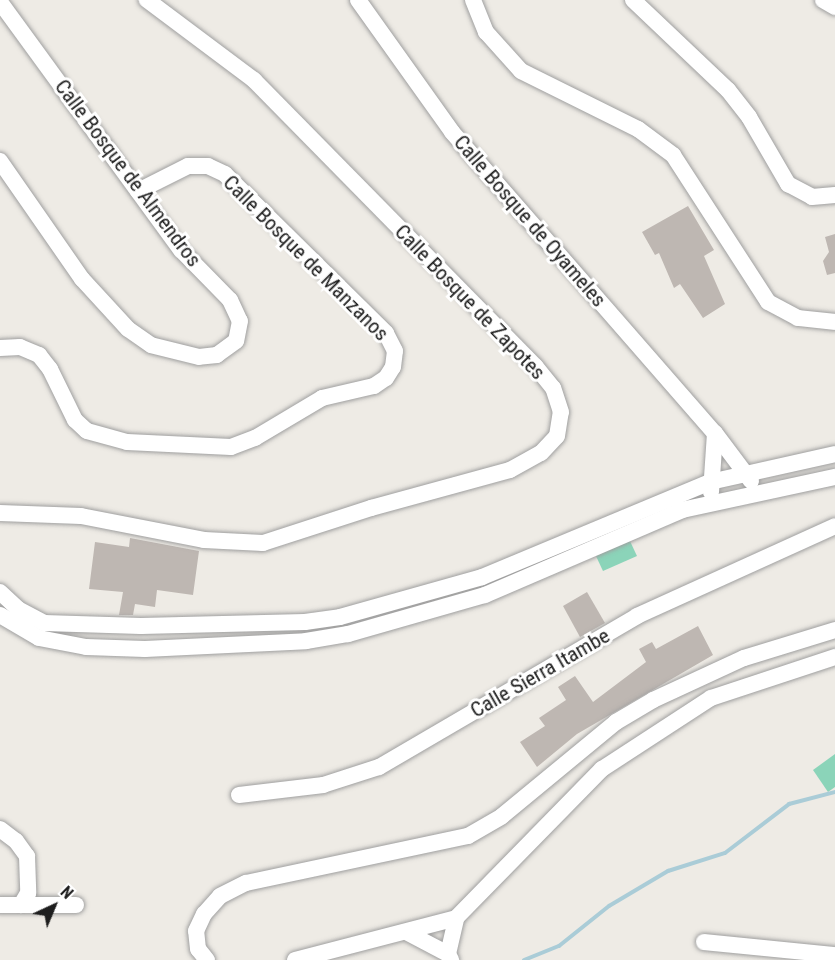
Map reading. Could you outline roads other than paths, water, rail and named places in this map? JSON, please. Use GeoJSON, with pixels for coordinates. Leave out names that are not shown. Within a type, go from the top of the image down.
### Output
{"type":"FeatureCollection","features":[{"type":"Feature","properties":{"kind":"street","name":"Calle Bosque de Zapotes"},"geometry":{"type":"LineString","coordinates":[[0,513],[20,516],[81,516],[204,540],[263,543],[380,505],[510,470],[541,453],[557,436],[561,412],[553,388],[535,366],[254,80],[147,0]]}},
{"type":"Feature","properties":{"kind":"street","name":"Calle Bosque de Oyameles"},"geometry":{"type":"LineString","coordinates":[[358,0],[452,132],[749,474]]}},
{"type":"Feature","properties":{"kind":"street"},"geometry":{"type":"LineString","coordinates":[[473,0],[486,32],[521,71],[638,129],[673,155],[768,302],[798,318],[835,322]]}},
{"type":"Feature","properties":{"kind":"street"},"geometry":{"type":"LineString","coordinates":[[633,0],[728,90],[749,117],[788,184],[812,197],[835,195]]}},
{"type":"Feature","properties":{"kind":"street"},"geometry":{"type":"LineString","coordinates":[[823,0],[835,7]]}},
{"type":"Feature","properties":{"kind":"street","name":"Calle Bosque de Almendros"},"geometry":{"type":"LineString","coordinates":[[0,2],[181,250],[230,300],[240,321],[236,341],[217,355],[175,354],[151,345],[128,329],[82,279],[0,161]]}},
{"type":"Feature","properties":{"kind":"street","name":"Calle Bosque de Manzanos"},"geometry":{"type":"LineString","coordinates":[[0,348],[20,347],[39,355],[50,369],[75,420],[87,431],[127,442],[231,447],[255,438],[322,398],[374,386],[386,378],[393,367],[395,351],[386,333],[225,174],[208,166],[188,166],[138,191]]}},
{"type":"Feature","properties":{"kind":"street"},"geometry":{"type":"LineString","coordinates":[[713,502],[710,482],[715,433]]}},
{"type":"Feature","properties":{"kind":"street"},"geometry":{"type":"LineString","coordinates":[[0,592],[18,609],[44,623],[141,627],[305,622],[340,616],[482,577],[710,482],[835,454]]}},
{"type":"Feature","properties":{"kind":"street"},"geometry":{"type":"LineString","coordinates":[[749,474],[756,495]]}},
{"type":"Feature","properties":{"kind":"street"},"geometry":{"type":"LineString","coordinates":[[0,615],[39,638],[86,647],[145,649],[316,640],[426,614],[485,595],[682,510],[835,477]]}},
{"type":"Feature","properties":{"kind":"street","name":"Calle Bosque de Zapotes"},"geometry":{"type":"LineString","coordinates":[[0,525],[20,516]]}},
{"type":"Feature","properties":{"kind":"street","name":"Calle Sierra Itambe"},"geometry":{"type":"LineString","coordinates":[[238,795],[323,785],[380,767],[637,616],[835,526]]}},
{"type":"Feature","properties":{"kind":"street"},"geometry":{"type":"LineString","coordinates":[[207,960],[198,949],[196,932],[204,914],[220,896],[266,878],[468,836],[502,816],[616,722],[653,700],[744,658],[835,630]]}},
{"type":"Feature","properties":{"kind":"street"},"geometry":{"type":"LineString","coordinates":[[295,960],[408,933],[456,918],[573,794],[611,762],[711,698],[835,657]]}},
{"type":"Feature","properties":{"kind":"street"},"geometry":{"type":"LineString","coordinates":[[0,829],[16,841],[27,856],[29,885],[21,905]]}},
{"type":"Feature","properties":{"kind":"street"},"geometry":{"type":"LineString","coordinates":[[0,905],[76,905]]}},
{"type":"Feature","properties":{"kind":"street"},"geometry":{"type":"LineString","coordinates":[[408,933],[450,957],[456,918]]}},
{"type":"Feature","properties":{"kind":"street"},"geometry":{"type":"LineString","coordinates":[[704,942],[835,955]]}},
{"type":"Feature","properties":{"kind":"waterway"},"geometry":{"type":"LineString","coordinates":[[524,960],[559,946],[609,906],[668,871],[725,853],[789,804],[835,792]]}}]}
